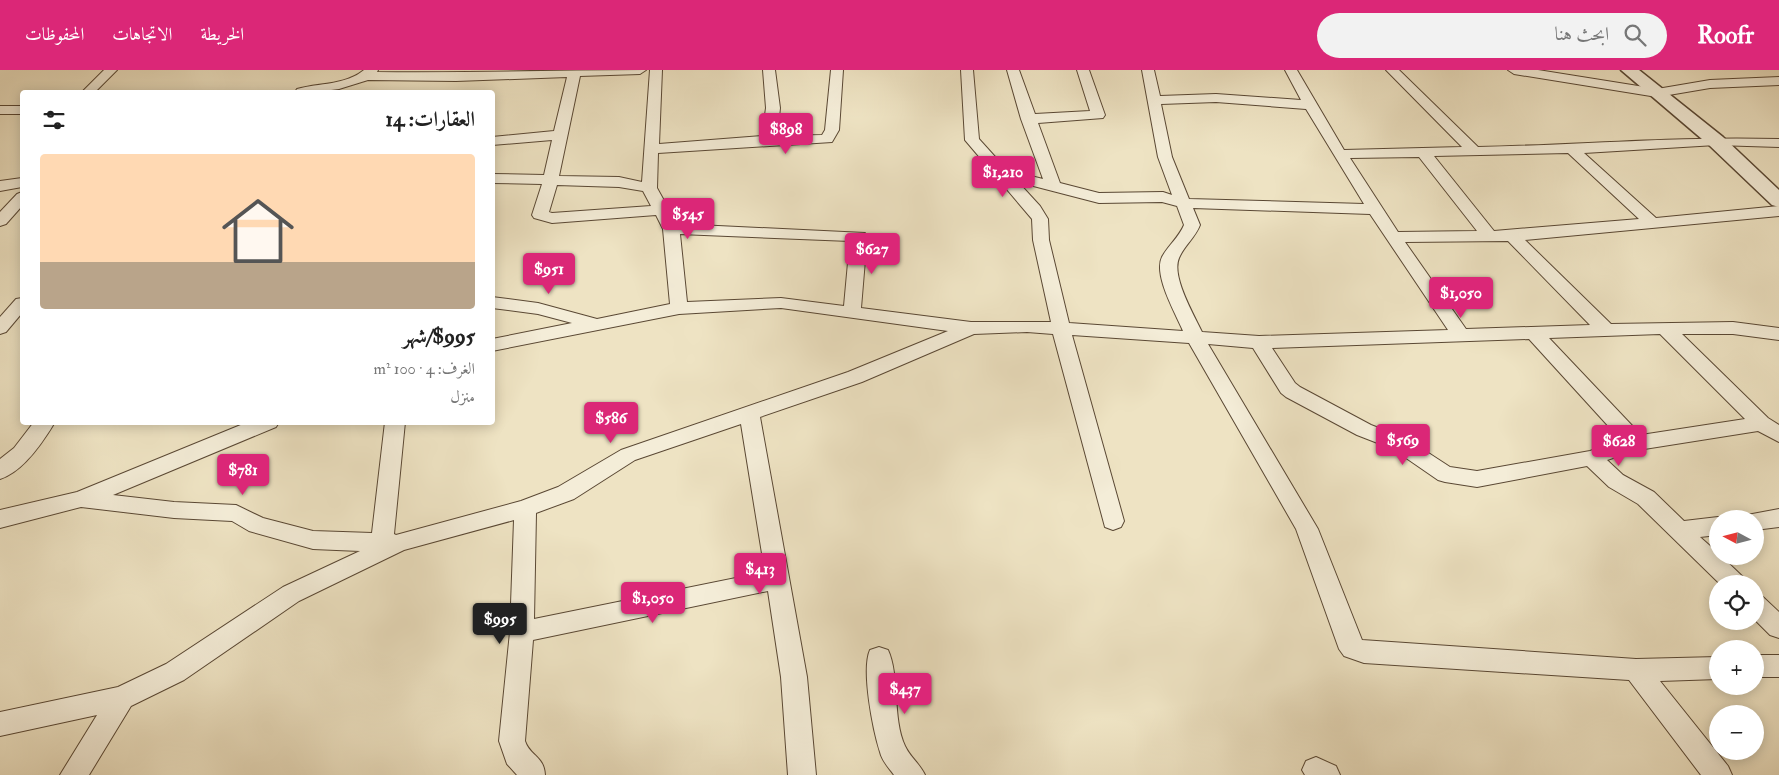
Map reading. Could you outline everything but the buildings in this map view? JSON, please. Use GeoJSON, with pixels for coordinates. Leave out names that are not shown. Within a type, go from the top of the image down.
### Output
{"type":"FeatureCollection","features":[{"type":"Feature","properties":{"kind":"street"},"geometry":{"type":"LineString","coordinates":[[90,90],[111,70]]}},
{"type":"Feature","properties":{"kind":"street"},"geometry":{"type":"LineString","coordinates":[[310,90],[352,84],[369,73],[456,76],[640,70]]}},
{"type":"Feature","properties":{"kind":"street"},"geometry":{"type":"LineString","coordinates":[[656,70],[648,188],[671,229],[679,308]]}},
{"type":"Feature","properties":{"kind":"street"},"geometry":{"type":"LineString","coordinates":[[769,70],[773,108],[769,140]]}},
{"type":"Feature","properties":{"kind":"street"},"geometry":{"type":"LineString","coordinates":[[651,149],[769,140],[824,140],[830,138],[837,70]]}},
{"type":"Feature","properties":{"kind":"street"},"geometry":{"type":"LineString","coordinates":[[967,70],[972,140],[1034,209],[1040,220],[1041,240],[1051,277],[1061,329],[1113,521]]}},
{"type":"Feature","properties":{"kind":"street"},"geometry":{"type":"LineString","coordinates":[[1013,70],[1053,186]]}},
{"type":"Feature","properties":{"kind":"street"},"geometry":{"type":"LineString","coordinates":[[1028,118],[1098,115],[1083,70]]}},
{"type":"Feature","properties":{"kind":"street"},"geometry":{"type":"LineString","coordinates":[[1148,70],[1165,157],[1192,225],[1190,232],[1171,258],[1168,266],[1171,280],[1195,339],[1300,515],[1320,562],[1348,642],[1354,648],[1364,652],[1571,664],[1636,670],[1709,668]]}},
{"type":"Feature","properties":{"kind":"street"},"geometry":{"type":"LineString","coordinates":[[1291,70],[1310,105],[1374,209],[1461,335]]}},
{"type":"Feature","properties":{"kind":"street"},"geometry":{"type":"LineString","coordinates":[[1392,70],[1474,151]]}},
{"type":"Feature","properties":{"kind":"street"},"geometry":{"type":"LineString","coordinates":[[1514,70],[1556,75],[1657,93],[1698,85],[1779,80]]}},
{"type":"Feature","properties":{"kind":"street"},"geometry":{"type":"LineString","coordinates":[[1542,70],[1556,75]]}},
{"type":"Feature","properties":{"kind":"street"},"geometry":{"type":"LineString","coordinates":[[1629,70],[1716,141],[1779,201]]}},
{"type":"Feature","properties":{"kind":"street"},"geometry":{"type":"LineString","coordinates":[[1753,70],[1761,81]]}},
{"type":"Feature","properties":{"kind":"street"},"geometry":{"type":"LineString","coordinates":[[574,73],[551,178],[540,208],[540,215],[543,217],[661,210]]}},
{"type":"Feature","properties":{"kind":"street"},"geometry":{"type":"LineString","coordinates":[[450,90],[456,76]]}},
{"type":"Feature","properties":{"kind":"street"},"geometry":{"type":"LineString","coordinates":[[1155,100],[1216,98],[1310,105]]}},
{"type":"Feature","properties":{"kind":"street"},"geometry":{"type":"LineString","coordinates":[[0,110],[20,110]]}},
{"type":"Feature","properties":{"kind":"street"},"geometry":{"type":"LineString","coordinates":[[495,141],[559,135]]}},
{"type":"Feature","properties":{"kind":"street"},"geometry":{"type":"LineString","coordinates":[[1340,154],[1572,149],[1716,141],[1779,143]]}},
{"type":"Feature","properties":{"kind":"street"},"geometry":{"type":"LineString","coordinates":[[1572,149],[1652,223]]}},
{"type":"Feature","properties":{"kind":"street"},"geometry":{"type":"LineString","coordinates":[[1422,152],[1490,237]]}},
{"type":"Feature","properties":{"kind":"street"},"geometry":{"type":"LineString","coordinates":[[1000,173],[1100,198],[1163,197],[1183,203],[1374,209]]}},
{"type":"Feature","properties":{"kind":"street"},"geometry":{"type":"LineString","coordinates":[[495,178],[551,178],[619,182],[648,188]]}},
{"type":"Feature","properties":{"kind":"street"},"geometry":{"type":"LineString","coordinates":[[0,186],[20,183]]}},
{"type":"Feature","properties":{"kind":"street"},"geometry":{"type":"LineString","coordinates":[[0,221],[20,199]]}},
{"type":"Feature","properties":{"kind":"street"},"geometry":{"type":"LineString","coordinates":[[1393,237],[1512,236],[1779,211]]}},
{"type":"Feature","properties":{"kind":"street"},"geometry":{"type":"LineString","coordinates":[[0,221],[20,221]]}},
{"type":"Feature","properties":{"kind":"street"},"geometry":{"type":"LineString","coordinates":[[671,229],[859,236],[852,311]]}},
{"type":"Feature","properties":{"kind":"street"},"geometry":{"type":"LineString","coordinates":[[1512,236],[1606,330]]}},
{"type":"Feature","properties":{"kind":"street"},"geometry":{"type":"LineString","coordinates":[[495,302],[538,309],[597,324]]}},
{"type":"Feature","properties":{"kind":"street"},"geometry":{"type":"LineString","coordinates":[[495,344],[679,308],[781,303],[971,328],[1027,326],[1259,342],[1665,328],[1733,328],[1779,334]]}},
{"type":"Feature","properties":{"kind":"street"},"geometry":{"type":"LineString","coordinates":[[0,328],[20,305]]}},
{"type":"Feature","properties":{"kind":"street"},"geometry":{"type":"LineString","coordinates":[[0,724],[122,698],[176,672],[291,594],[390,543],[524,508],[566,493],[628,455],[855,377],[971,328]]}},
{"type":"Feature","properties":{"kind":"street"},"geometry":{"type":"LineString","coordinates":[[1665,328],[1761,423],[1779,435]]}},
{"type":"Feature","properties":{"kind":"street"},"geometry":{"type":"LineString","coordinates":[[1534,333],[1636,443]]}},
{"type":"Feature","properties":{"kind":"street"},"geometry":{"type":"LineString","coordinates":[[1259,342],[1288,388],[1293,392],[1364,430],[1400,444],[1445,474],[1477,479],[1591,458],[1636,443],[1761,423]]}},
{"type":"Feature","properties":{"kind":"street"},"geometry":{"type":"LineString","coordinates":[[749,412],[794,677],[802,775]]}},
{"type":"Feature","properties":{"kind":"street"},"geometry":{"type":"LineString","coordinates":[[0,471],[21,453],[43,425]]}},
{"type":"Feature","properties":{"kind":"street"},"geometry":{"type":"LineString","coordinates":[[0,519],[81,499],[260,425]]}},
{"type":"Feature","properties":{"kind":"street"},"geometry":{"type":"LineString","coordinates":[[390,543],[395,425]]}},
{"type":"Feature","properties":{"kind":"street"},"geometry":{"type":"LineString","coordinates":[[0,452],[21,453]]}},
{"type":"Feature","properties":{"kind":"street"},"geometry":{"type":"LineString","coordinates":[[1591,458],[1616,481],[1646,498],[1726,575]]}},
{"type":"Feature","properties":{"kind":"street"},"geometry":{"type":"LineString","coordinates":[[81,499],[174,510],[236,513],[257,525],[313,540],[390,543]]}},
{"type":"Feature","properties":{"kind":"street"},"geometry":{"type":"LineString","coordinates":[[524,508],[522,632],[512,714],[512,741],[516,755],[531,768],[531,775]]}},
{"type":"Feature","properties":{"kind":"street"},"geometry":{"type":"LineString","coordinates":[[1764,520],[1779,518]]}},
{"type":"Feature","properties":{"kind":"street"},"geometry":{"type":"LineString","coordinates":[[1681,530],[1709,527]]}},
{"type":"Feature","properties":{"kind":"street"},"geometry":{"type":"LineString","coordinates":[[522,632],[777,579]]}},
{"type":"Feature","properties":{"kind":"street"},"geometry":{"type":"LineString","coordinates":[[1764,613],[1779,628]]}},
{"type":"Feature","properties":{"kind":"street"},"geometry":{"type":"LineString","coordinates":[[879,658],[882,702],[893,752],[911,775]]}},
{"type":"Feature","properties":{"kind":"street"},"geometry":{"type":"LineString","coordinates":[[1764,666],[1779,666]]}},
{"type":"Feature","properties":{"kind":"street"},"geometry":{"type":"LineString","coordinates":[[1636,670],[1718,775]]}},
{"type":"Feature","properties":{"kind":"street"},"geometry":{"type":"LineString","coordinates":[[74,775],[122,698]]}}]}
